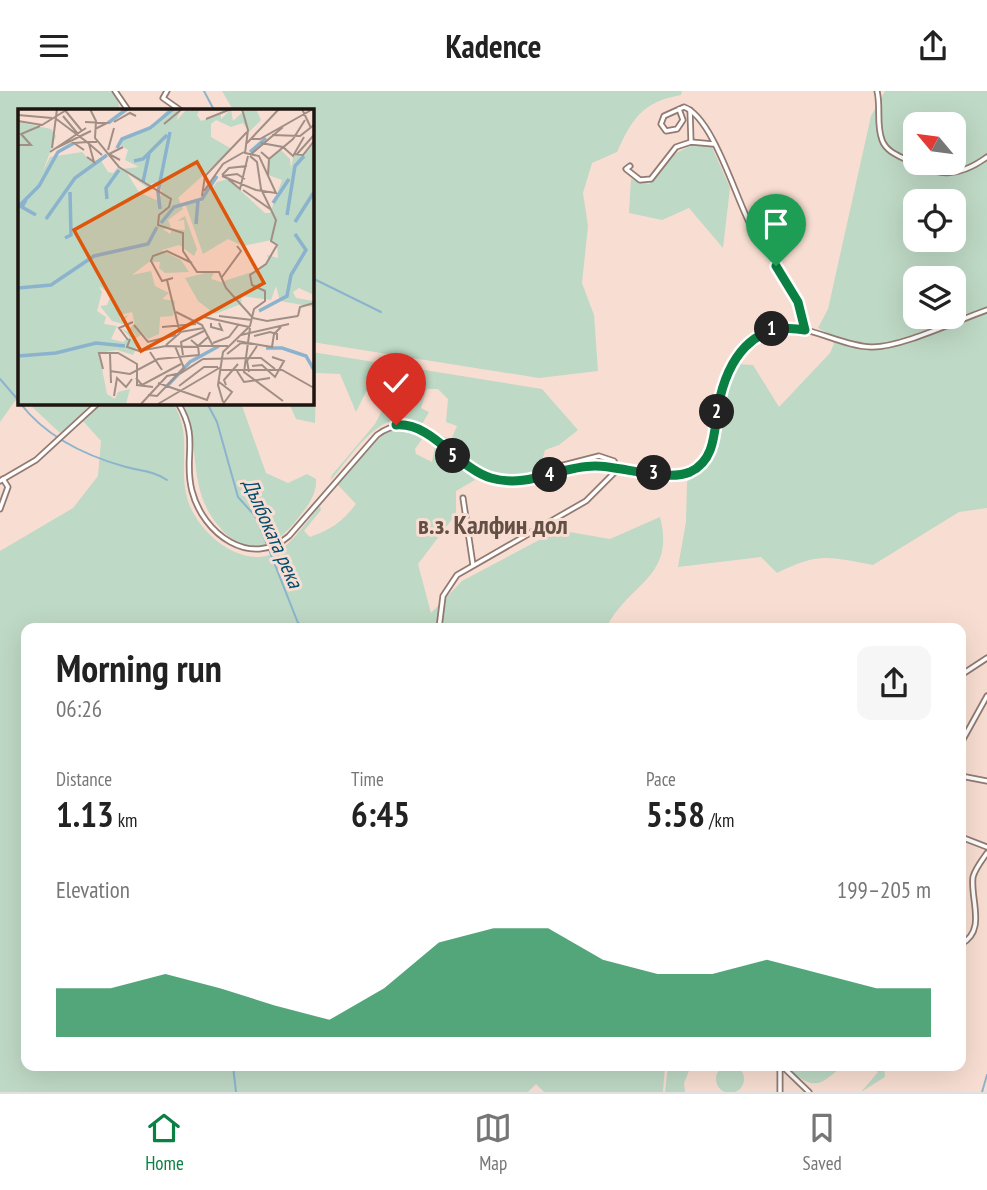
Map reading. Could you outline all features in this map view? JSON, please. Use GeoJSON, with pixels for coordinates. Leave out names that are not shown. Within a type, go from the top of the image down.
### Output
{"type":"FeatureCollection","features":[{"type":"Feature","properties":{"kind":"street"},"geometry":{"type":"LineString","coordinates":[[115,91],[127,109]]}},
{"type":"Feature","properties":{"kind":"street"},"geometry":{"type":"LineString","coordinates":[[167,91],[163,98],[179,109]]}},
{"type":"Feature","properties":{"kind":"street"},"geometry":{"type":"LineString","coordinates":[[877,91],[880,134],[884,145],[892,152],[925,170],[950,175],[960,173],[987,157]]}},
{"type":"Feature","properties":{"kind":"street"},"geometry":{"type":"LineString","coordinates":[[679,109],[683,120],[681,125],[670,132],[661,124],[662,118],[679,109],[690,109],[704,124],[751,225],[798,302],[805,330]]}},
{"type":"Feature","properties":{"kind":"street"},"geometry":{"type":"LineString","coordinates":[[690,109],[691,142]]}},
{"type":"Feature","properties":{"kind":"street"},"geometry":{"type":"LineString","coordinates":[[630,166],[626,169],[634,177],[651,179],[672,150],[691,142],[713,144]]}},
{"type":"Feature","properties":{"kind":"street"},"geometry":{"type":"LineString","coordinates":[[178,404],[191,431],[190,475],[199,507],[222,536],[236,545],[261,551],[270,549],[289,535],[377,435],[396,425],[415,427],[464,464],[489,478],[508,482],[534,480],[592,466],[677,475],[694,470],[709,453],[722,394],[744,347],[762,332],[776,328],[805,330],[855,345],[885,347],[987,310]]}},
{"type":"Feature","properties":{"kind":"street"},"geometry":{"type":"LineString","coordinates":[[0,509],[8,488],[2,480],[36,460],[97,404]]}},
{"type":"Feature","properties":{"kind":"street"},"geometry":{"type":"LineString","coordinates":[[556,467],[599,456],[614,461],[618,469]]}},
{"type":"Feature","properties":{"kind":"street"},"geometry":{"type":"LineString","coordinates":[[440,623],[443,596],[449,583],[473,566],[586,501],[618,469]]}},
{"type":"Feature","properties":{"kind":"street"},"geometry":{"type":"LineString","coordinates":[[463,498],[473,566]]}},
{"type":"Feature","properties":{"kind":"street"},"geometry":{"type":"LineString","coordinates":[[966,672],[987,658]]}},
{"type":"Feature","properties":{"kind":"street"},"geometry":{"type":"LineString","coordinates":[[966,734],[987,696]]}},
{"type":"Feature","properties":{"kind":"street"},"geometry":{"type":"LineString","coordinates":[[966,777],[987,781]]}},
{"type":"Feature","properties":{"kind":"street"},"geometry":{"type":"LineString","coordinates":[[966,839],[987,847]]}},
{"type":"Feature","properties":{"kind":"street"},"geometry":{"type":"LineString","coordinates":[[966,937],[978,916],[974,875],[987,853]]}},
{"type":"Feature","properties":{"kind":"street"},"geometry":{"type":"LineString","coordinates":[[780,1092],[781,1071]]}},
{"type":"Feature","properties":{"kind":"street"},"geometry":{"type":"LineString","coordinates":[[786,1071],[809,1092]]}},
{"type":"Feature","properties":{"kind":"green space"},"geometry":{"type":"Polygon","coordinates":[[[0,91],[115,91],[120,109],[18,109],[18,400],[0,422],[0,91]]]}},
{"type":"Feature","properties":{"kind":"green space"},"geometry":{"type":"Polygon","coordinates":[[[222,91],[682,91],[681,95],[648,107],[634,120],[617,152],[592,163],[583,193],[588,226],[582,283],[594,315],[598,371],[539,378],[313,342],[313,109],[232,109],[222,91]]]}},
{"type":"Feature","properties":{"kind":"green space"},"geometry":{"type":"Polygon","coordinates":[[[885,91],[987,91],[987,508],[959,512],[873,565],[824,558],[804,562],[777,573],[761,557],[678,567],[686,522],[687,482],[709,459],[726,394],[738,364],[753,365],[779,407],[830,353],[834,344],[829,334],[818,328],[828,309],[871,116],[885,91]]]}},
{"type":"Feature","properties":{"kind":"green space"},"geometry":{"type":"Polygon","coordinates":[[[692,145],[712,147],[730,188],[723,248],[689,208],[662,220],[629,213],[631,179],[649,184],[670,156],[692,145]]]}},
{"type":"Feature","properties":{"kind":"green space"},"geometry":{"type":"Polygon","coordinates":[[[313,352],[542,389],[578,430],[559,445],[545,450],[539,473],[523,476],[495,474],[472,464],[437,438],[439,434],[451,440],[457,426],[446,422],[448,399],[438,389],[427,389],[421,408],[429,412],[421,426],[406,419],[383,425],[363,441],[330,481],[332,475],[375,424],[387,401],[379,387],[366,392],[356,412],[340,374],[316,373],[315,423],[296,419],[289,404],[313,404],[313,352]]]}},
{"type":"Feature","properties":{"kind":"green space"},"geometry":{"type":"Polygon","coordinates":[[[29,404],[92,404],[60,433],[29,404]]]}},
{"type":"Feature","properties":{"kind":"green space"},"geometry":{"type":"Polygon","coordinates":[[[101,404],[173,404],[183,428],[185,488],[194,514],[213,538],[225,547],[253,557],[267,556],[286,546],[320,506],[321,510],[304,531],[310,537],[331,528],[341,520],[356,504],[337,484],[374,442],[390,430],[404,429],[422,439],[415,449],[416,454],[432,462],[435,446],[475,480],[456,491],[456,514],[418,564],[431,613],[462,581],[558,530],[610,539],[660,517],[663,537],[656,567],[609,623],[21,623],[21,1071],[665,1071],[663,1092],[544,1092],[536,1084],[528,1092],[0,1092],[0,551],[73,508],[98,476],[101,441],[82,420],[101,404]]]}},
{"type":"Feature","properties":{"kind":"green space"},"geometry":{"type":"Polygon","coordinates":[[[183,404],[241,404],[266,473],[288,483],[307,474],[316,479],[309,504],[280,537],[260,547],[249,547],[228,536],[217,524],[202,496],[183,404]]]}},
{"type":"Feature","properties":{"kind":"green space"},"geometry":{"type":"Polygon","coordinates":[[[667,1071],[689,1071],[684,1083],[685,1092],[665,1092],[667,1071]]]}},
{"type":"Feature","properties":{"kind":"green space"},"geometry":{"type":"Polygon","coordinates":[[[718,1071],[743,1073],[743,1085],[736,1092],[724,1092],[717,1085],[718,1071]]]}},
{"type":"Feature","properties":{"kind":"green space"},"geometry":{"type":"Polygon","coordinates":[[[790,1071],[836,1071],[817,1083],[790,1071]]]}},
{"type":"Feature","properties":{"kind":"green space"},"geometry":{"type":"Polygon","coordinates":[[[884,1071],[885,1077],[861,1092],[878,1072],[884,1071]]]}},
{"type":"Feature","properties":{"kind":"waterway","name":"Дълбоката река"},"geometry":{"type":"LineString","coordinates":[[204,91],[213,109]]}},
{"type":"Feature","properties":{"kind":"waterway"},"geometry":{"type":"LineString","coordinates":[[313,278],[381,312]]}},
{"type":"Feature","properties":{"kind":"waterway"},"geometry":{"type":"LineString","coordinates":[[0,379],[18,400]]}},
{"type":"Feature","properties":{"kind":"waterway"},"geometry":{"type":"LineString","coordinates":[[21,404],[42,426],[68,444],[96,457],[167,480]]}},
{"type":"Feature","properties":{"kind":"waterway","name":"Дълбоката река"},"geometry":{"type":"LineString","coordinates":[[208,404],[217,422],[238,497],[256,517],[298,623]]}},
{"type":"Feature","properties":{"kind":"waterway","name":"Дълбоката река"},"geometry":{"type":"LineString","coordinates":[[234,1071],[236,1092]]}},
{"type":"Feature","properties":{"kind":"waterway"},"geometry":{"type":"LineString","coordinates":[[982,1092],[987,1075]]}},
{"type":"Feature","properties":{"kind":"district","name":"в.з. Калфин дол"},"geometry":{"type":"Point","coordinates":[493,524]}},
{"type":"Feature","properties":{"kind":"route"},"geometry":{"type":"LineString","coordinates":[[396,425],[415,427],[480,474],[508,482],[534,480],[592,466],[663,474],[687,473],[703,463],[709,453],[718,405],[744,347],[762,332],[776,328],[805,330],[798,302],[776,266]]}}]}
